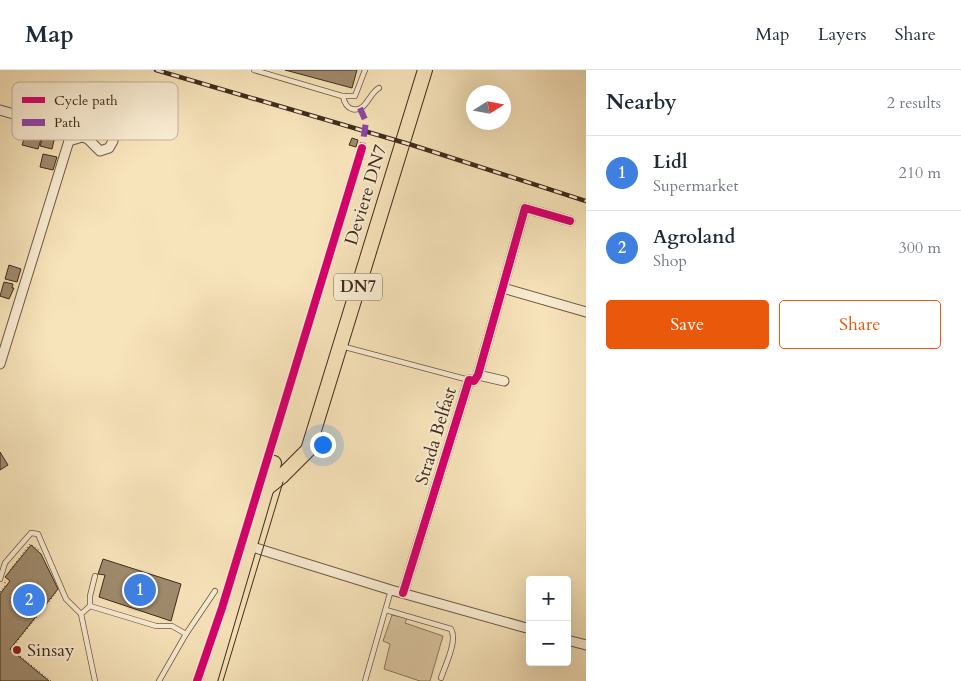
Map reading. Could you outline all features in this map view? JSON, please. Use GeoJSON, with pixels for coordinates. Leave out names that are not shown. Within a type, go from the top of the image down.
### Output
{"type":"FeatureCollection","features":[{"type":"Feature","properties":{"kind":"main road","name":"Deviere DN7"},"geometry":{"type":"LineString","coordinates":[[267,488],[308,450],[425,70]]}},
{"type":"Feature","properties":{"kind":"main road"},"geometry":{"type":"LineString","coordinates":[[210,678],[274,463]]}},
{"type":"Feature","properties":{"kind":"street"},"geometry":{"type":"LineString","coordinates":[[0,364],[69,141],[72,140]]}},
{"type":"Feature","properties":{"kind":"street"},"geometry":{"type":"LineString","coordinates":[[89,140],[100,150],[105,150],[112,145],[112,140]]}},
{"type":"Feature","properties":{"kind":"street","name":"Strada Belfast"},"geometry":{"type":"LineString","coordinates":[[403,593],[469,380],[474,380],[478,375],[525,208],[570,221]]}},
{"type":"Feature","properties":{"kind":"street"},"geometry":{"type":"LineString","coordinates":[[503,288],[586,312]]}},
{"type":"Feature","properties":{"kind":"street"},"geometry":{"type":"LineString","coordinates":[[478,375],[504,381]]}},
{"type":"Feature","properties":{"kind":"street"},"geometry":{"type":"LineString","coordinates":[[249,546],[391,590],[526,628]]}},
{"type":"Feature","properties":{"kind":"street"},"geometry":{"type":"LineString","coordinates":[[571,641],[586,645]]}},
{"type":"Feature","properties":{"kind":"lane"},"geometry":{"type":"LineString","coordinates":[[254,70],[343,96],[355,96],[365,70]]}},
{"type":"Feature","properties":{"kind":"lane"},"geometry":{"type":"LineString","coordinates":[[343,96],[345,103],[354,110],[364,106],[375,89],[379,88]]}},
{"type":"Feature","properties":{"kind":"lane"},"geometry":{"type":"LineString","coordinates":[[345,347],[469,380]]}},
{"type":"Feature","properties":{"kind":"lane"},"geometry":{"type":"LineString","coordinates":[[2,578],[5,563],[31,533],[38,534],[66,599],[80,614],[95,681]]}},
{"type":"Feature","properties":{"kind":"lane"},"geometry":{"type":"LineString","coordinates":[[90,606],[90,596],[95,576]]}},
{"type":"Feature","properties":{"kind":"lane"},"geometry":{"type":"LineString","coordinates":[[365,681],[391,590]]}},
{"type":"Feature","properties":{"kind":"lane"},"geometry":{"type":"LineString","coordinates":[[159,681],[186,634],[215,591]]}},
{"type":"Feature","properties":{"kind":"lane"},"geometry":{"type":"LineString","coordinates":[[80,614],[90,606]]}},
{"type":"Feature","properties":{"kind":"lane"},"geometry":{"type":"LineString","coordinates":[[90,606],[156,626],[172,626],[186,634]]}},
{"type":"Feature","properties":{"kind":"lane"},"geometry":{"type":"LineString","coordinates":[[386,610],[451,630],[454,642],[441,678]]}},
{"type":"Feature","properties":{"kind":"path"},"geometry":{"type":"LineString","coordinates":[[9,570],[30,544],[42,552]]}},
{"type":"Feature","properties":{"kind":"path"},"geometry":{"type":"LineString","coordinates":[[0,592],[5,586],[2,578]]}},
{"type":"Feature","properties":{"kind":"path"},"geometry":{"type":"LineString","coordinates":[[51,681],[11,649],[59,589]]}},
{"type":"Feature","properties":{"kind":"shaded area"},"geometry":{"type":"Polygon","coordinates":[[[392,615],[407,618],[405,623],[443,636],[430,681],[420,681],[384,669],[390,644],[383,641],[392,615]]]}},
{"type":"Feature","properties":{"kind":"building"},"geometry":{"type":"Polygon","coordinates":[[[285,70],[357,70],[352,88],[285,70]]]}},
{"type":"Feature","properties":{"kind":"building"},"geometry":{"type":"Polygon","coordinates":[[[352,138],[358,140],[356,147],[349,145],[352,138]]]}},
{"type":"Feature","properties":{"kind":"building"},"geometry":{"type":"Polygon","coordinates":[[[24,140],[41,140],[38,149],[22,145],[24,140]]]}},
{"type":"Feature","properties":{"kind":"building"},"geometry":{"type":"Polygon","coordinates":[[[42,140],[54,140],[52,149],[40,146],[42,140]]]}},
{"type":"Feature","properties":{"kind":"building"},"geometry":{"type":"Polygon","coordinates":[[[43,154],[57,157],[53,170],[40,167],[43,154]]]}},
{"type":"Feature","properties":{"kind":"building"},"geometry":{"type":"Polygon","coordinates":[[[9,265],[21,269],[17,282],[5,279],[9,265]]]}},
{"type":"Feature","properties":{"kind":"building"},"geometry":{"type":"Polygon","coordinates":[[[4,282],[13,284],[12,288],[14,288],[9,299],[0,296],[4,282]]]}},
{"type":"Feature","properties":{"kind":"building"},"geometry":{"type":"Polygon","coordinates":[[[0,452],[8,465],[0,470],[0,452]]]}},
{"type":"Feature","properties":{"kind":"building"},"geometry":{"type":"Polygon","coordinates":[[[31,545],[41,554],[58,589],[10,649],[49,681],[0,681],[0,594],[10,581],[5,577],[31,545]]]}},
{"type":"Feature","properties":{"kind":"building"},"geometry":{"type":"Polygon","coordinates":[[[103,559],[181,584],[171,621],[99,597],[105,575],[98,574],[103,559]]]}},
{"type":"Feature","properties":{"kind":"tram line"},"geometry":{"type":"LineString","coordinates":[[223,681],[283,482]]}},
{"type":"Feature","properties":{"kind":"railway"},"geometry":{"type":"LineString","coordinates":[[156,70],[412,145],[586,201]]}},
{"type":"Feature","properties":{"kind":"marked path"},"geometry":{"type":"LineString","coordinates":[[360,108],[366,122],[362,148]]}},
{"type":"Feature","properties":{"kind":"cycle path"},"geometry":{"type":"LineString","coordinates":[[197,681],[222,608],[362,148]]}},
{"type":"Feature","properties":{"kind":"cycle path"},"geometry":{"type":"LineString","coordinates":[[403,593],[469,380],[474,381],[478,375],[525,208],[570,221]]}},
{"type":"Feature","properties":{"kind":"place","name":"Lidl"},"geometry":{"type":"Point","coordinates":[140,590]}},
{"type":"Feature","properties":{"kind":"place","name":"Agroland"},"geometry":{"type":"Point","coordinates":[29,600]}},
{"type":"Feature","properties":{"kind":"place","name":"Sinsay"},"geometry":{"type":"Point","coordinates":[17,650]}}]}
